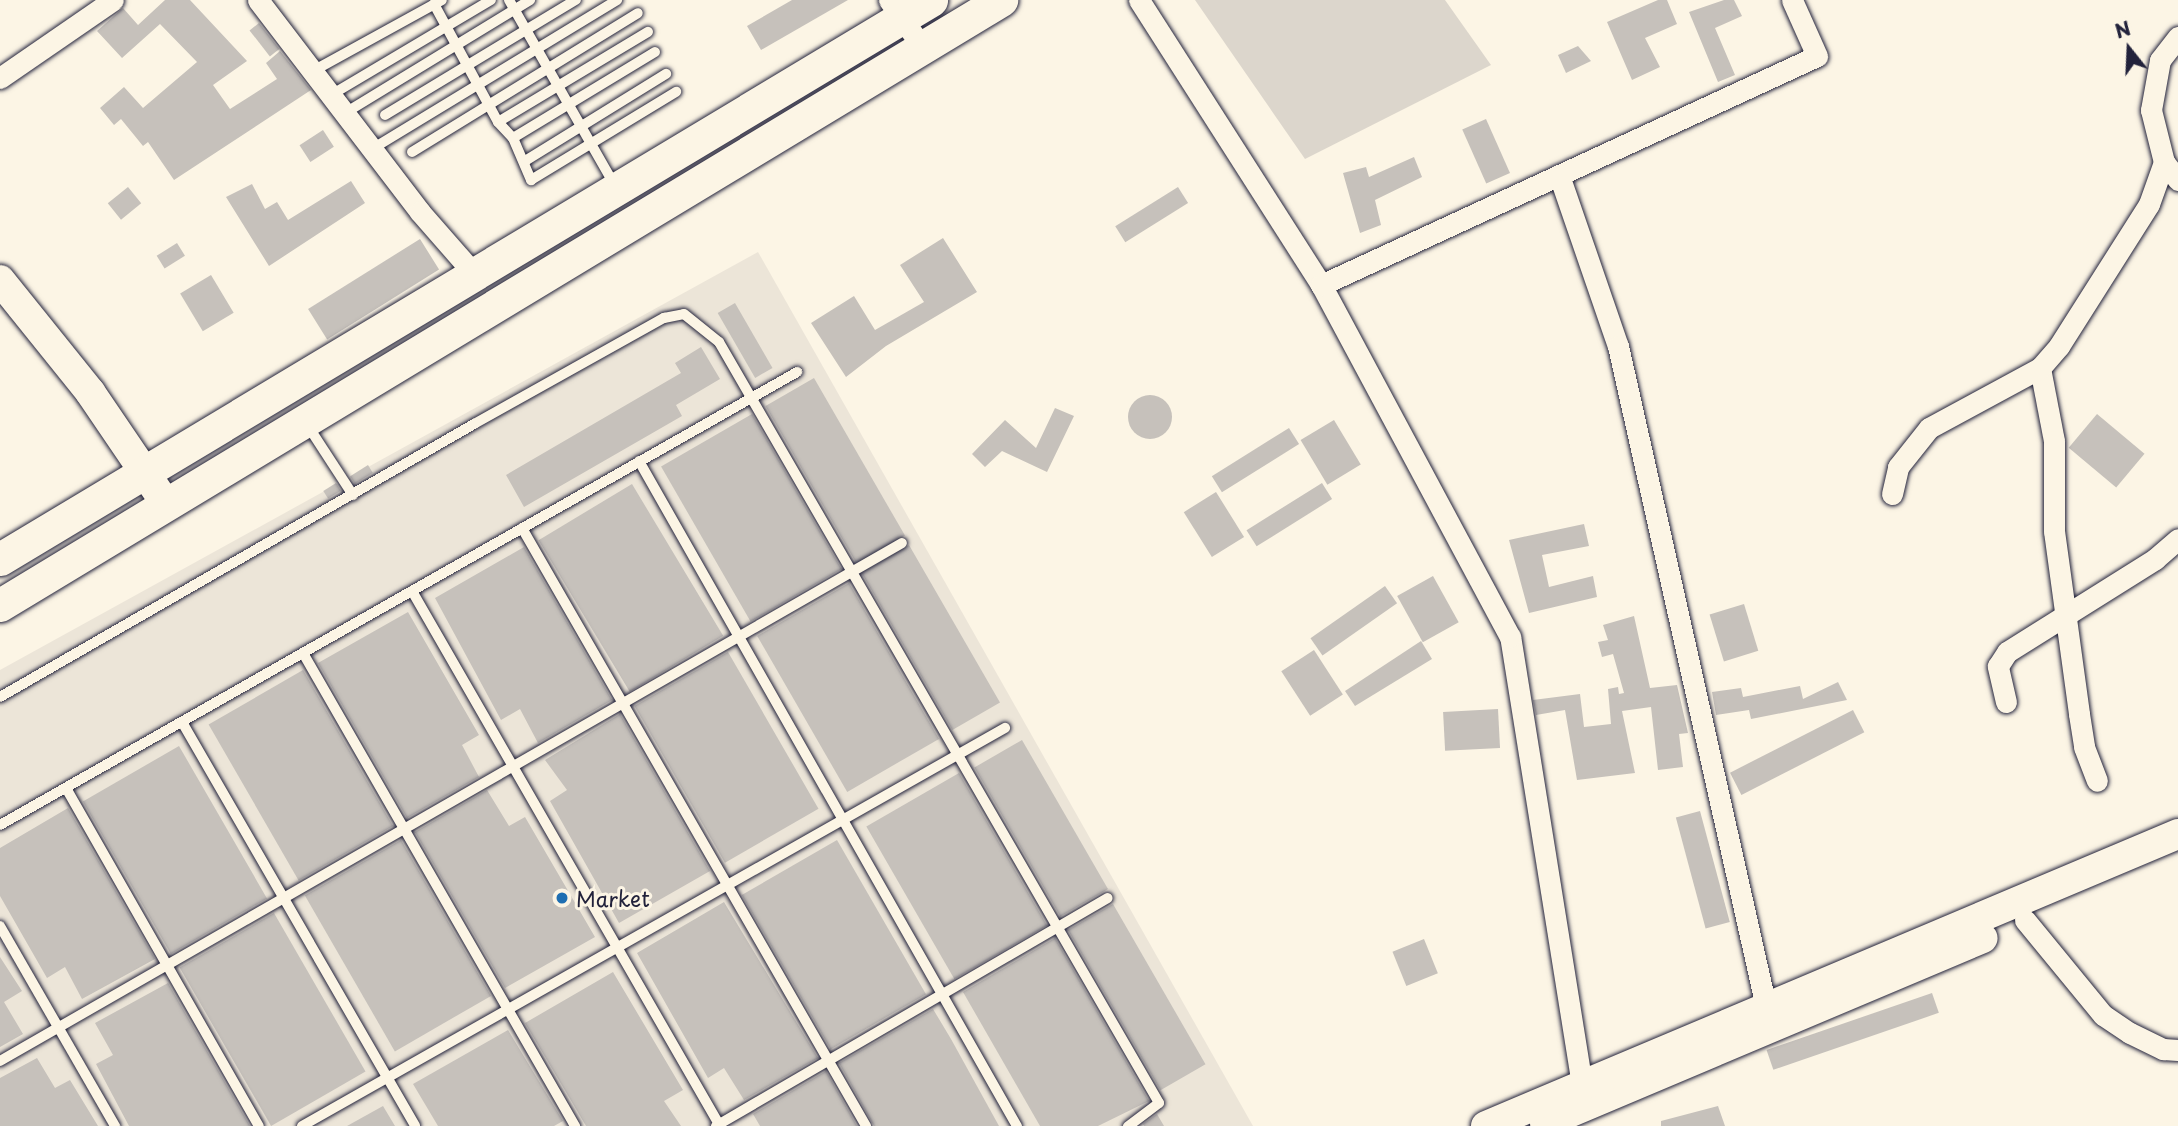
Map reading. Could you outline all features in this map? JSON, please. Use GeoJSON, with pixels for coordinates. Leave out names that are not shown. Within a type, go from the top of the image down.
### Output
{"type":"FeatureCollection","features":[{"type":"Feature","properties":{"kind":"main road"},"geometry":{"type":"LineString","coordinates":[[2,554],[631,184],[896,9],[931,0]]}},
{"type":"Feature","properties":{"kind":"main road"},"geometry":{"type":"LineString","coordinates":[[0,605],[1001,0]]}},
{"type":"Feature","properties":{"kind":"main road"},"geometry":{"type":"LineString","coordinates":[[631,184],[664,204]]}},
{"type":"Feature","properties":{"kind":"main road"},"geometry":{"type":"LineString","coordinates":[[0,280],[90,392],[166,503]]}},
{"type":"Feature","properties":{"kind":"main road"},"geometry":{"type":"LineString","coordinates":[[1486,1126],[2178,834]]}},
{"type":"Feature","properties":{"kind":"main road"},"geometry":{"type":"LineString","coordinates":[[1538,1126],[2178,856]]}},
{"type":"Feature","properties":{"kind":"street"},"geometry":{"type":"LineString","coordinates":[[0,78],[113,0]]}},
{"type":"Feature","properties":{"kind":"street"},"geometry":{"type":"LineString","coordinates":[[258,0],[372,149],[475,276]]}},
{"type":"Feature","properties":{"kind":"street"},"geometry":{"type":"LineString","coordinates":[[1139,0],[1321,285],[1510,637],[1583,1085]]}},
{"type":"Feature","properties":{"kind":"street"},"geometry":{"type":"LineString","coordinates":[[1321,285],[1817,56],[1792,0]]}},
{"type":"Feature","properties":{"kind":"street"},"geometry":{"type":"LineString","coordinates":[[896,9],[923,48]]}},
{"type":"Feature","properties":{"kind":"street"},"geometry":{"type":"LineString","coordinates":[[2178,37],[2160,60],[2151,110],[2164,162],[2178,180]]}},
{"type":"Feature","properties":{"kind":"street"},"geometry":{"type":"LineString","coordinates":[[1892,494],[1898,467],[1928,428],[2040,368],[2059,346],[2149,204],[2164,162]]}},
{"type":"Feature","properties":{"kind":"street"},"geometry":{"type":"LineString","coordinates":[[1559,175],[1618,346],[1766,1007]]}},
{"type":"Feature","properties":{"kind":"street"},"geometry":{"type":"LineString","coordinates":[[2040,368],[2054,441],[2054,531],[2084,747],[2097,781]]}},
{"type":"Feature","properties":{"kind":"street"},"geometry":{"type":"LineString","coordinates":[[2006,702],[1998,666],[2007,652],[2155,559],[2178,539]]}},
{"type":"Feature","properties":{"kind":"street"},"geometry":{"type":"LineString","coordinates":[[2025,920],[2103,1015],[2141,1038],[2178,1050]]}},
{"type":"Feature","properties":{"kind":"lane"},"geometry":{"type":"LineString","coordinates":[[331,95],[491,0]]}},
{"type":"Feature","properties":{"kind":"lane"},"geometry":{"type":"LineString","coordinates":[[345,113],[457,44],[511,5],[530,0]]}},
{"type":"Feature","properties":{"kind":"lane"},"geometry":{"type":"LineString","coordinates":[[385,115],[576,0]]}},
{"type":"Feature","properties":{"kind":"lane"},"geometry":{"type":"LineString","coordinates":[[372,149],[617,0]]}},
{"type":"Feature","properties":{"kind":"lane"},"geometry":{"type":"LineString","coordinates":[[313,71],[438,2],[448,27],[498,122],[513,138],[531,180],[676,92]]}},
{"type":"Feature","properties":{"kind":"lane"},"geometry":{"type":"LineString","coordinates":[[511,5],[591,145],[631,184]]}},
{"type":"Feature","properties":{"kind":"lane"},"geometry":{"type":"LineString","coordinates":[[412,152],[638,13]]}},
{"type":"Feature","properties":{"kind":"lane"},"geometry":{"type":"LineString","coordinates":[[498,122],[648,32]]}},
{"type":"Feature","properties":{"kind":"lane"},"geometry":{"type":"LineString","coordinates":[[513,138],[655,52]]}},
{"type":"Feature","properties":{"kind":"lane"},"geometry":{"type":"LineString","coordinates":[[524,161],[666,74]]}},
{"type":"Feature","properties":{"kind":"lane"},"geometry":{"type":"LineString","coordinates":[[0,697],[664,318],[684,314],[719,342],[1159,1103],[1128,1126]]}},
{"type":"Feature","properties":{"kind":"lane"},"geometry":{"type":"LineString","coordinates":[[0,825],[797,372]]}},
{"type":"Feature","properties":{"kind":"lane"},"geometry":{"type":"LineString","coordinates":[[305,421],[353,495]]}},
{"type":"Feature","properties":{"kind":"lane"},"geometry":{"type":"LineString","coordinates":[[639,461],[1017,1126]]}},
{"type":"Feature","properties":{"kind":"lane"},"geometry":{"type":"LineString","coordinates":[[522,528],[866,1126]]}},
{"type":"Feature","properties":{"kind":"lane"},"geometry":{"type":"LineString","coordinates":[[0,1061],[902,542]]}},
{"type":"Feature","properties":{"kind":"lane"},"geometry":{"type":"LineString","coordinates":[[412,591],[718,1125],[1108,898]]}},
{"type":"Feature","properties":{"kind":"lane"},"geometry":{"type":"LineString","coordinates":[[303,653],[575,1126]]}},
{"type":"Feature","properties":{"kind":"lane"},"geometry":{"type":"LineString","coordinates":[[182,722],[415,1126]]}},
{"type":"Feature","properties":{"kind":"lane"},"geometry":{"type":"LineString","coordinates":[[302,1126],[1005,728]]}},
{"type":"Feature","properties":{"kind":"lane"},"geometry":{"type":"LineString","coordinates":[[66,788],[259,1126]]}},
{"type":"Feature","properties":{"kind":"lane"},"geometry":{"type":"LineString","coordinates":[[0,926],[115,1126]]}},
{"type":"Feature","properties":{"kind":"shaded area"},"geometry":{"type":"Polygon","coordinates":[[[1195,0],[1445,0],[1491,65],[1305,159],[1195,0]]]}},
{"type":"Feature","properties":{"kind":"shaded area","name":"Market"},"geometry":{"type":"Polygon","coordinates":[[[758,252],[1253,1126],[0,1126],[0,670],[758,252]]]}},
{"type":"Feature","properties":{"kind":"building"},"geometry":{"type":"Polygon","coordinates":[[[165,0],[190,0],[247,61],[213,85],[230,109],[277,79],[266,63],[280,51],[311,90],[174,180],[148,142],[143,146],[121,119],[114,125],[100,108],[124,87],[143,108],[197,62],[160,24],[122,58],[97,31],[123,8],[138,25],[165,0]]]}},
{"type":"Feature","properties":{"kind":"building"},"geometry":{"type":"Polygon","coordinates":[[[792,0],[848,0],[761,50],[747,26],[792,0]]]}},
{"type":"Feature","properties":{"kind":"building"},"geometry":{"type":"Polygon","coordinates":[[[1658,0],[1667,0],[1677,24],[1645,38],[1660,67],[1632,80],[1607,22],[1658,0]]]}},
{"type":"Feature","properties":{"kind":"building"},"geometry":{"type":"Polygon","coordinates":[[[1724,0],[1734,0],[1742,16],[1715,28],[1735,75],[1718,82],[1689,12],[1724,0]]]}},
{"type":"Feature","properties":{"kind":"building"},"geometry":{"type":"Polygon","coordinates":[[[259,23],[279,49],[270,56],[250,30],[259,23]]]}},
{"type":"Feature","properties":{"kind":"building"},"geometry":{"type":"Polygon","coordinates":[[[1578,46],[1591,61],[1566,73],[1558,55],[1578,46]]]}},
{"type":"Feature","properties":{"kind":"building"},"geometry":{"type":"Polygon","coordinates":[[[1486,119],[1510,173],[1486,183],[1462,130],[1486,119]]]}},
{"type":"Feature","properties":{"kind":"building"},"geometry":{"type":"Polygon","coordinates":[[[323,130],[334,147],[310,162],[300,145],[323,130]]]}},
{"type":"Feature","properties":{"kind":"building"},"geometry":{"type":"Polygon","coordinates":[[[1414,157],[1422,177],[1375,200],[1381,225],[1360,233],[1343,173],[1366,167],[1369,177],[1414,157]]]}},
{"type":"Feature","properties":{"kind":"building"},"geometry":{"type":"Polygon","coordinates":[[[351,181],[365,203],[269,266],[226,197],[252,184],[265,209],[277,202],[288,220],[351,181]]]}},
{"type":"Feature","properties":{"kind":"building"},"geometry":{"type":"Polygon","coordinates":[[[128,187],[141,203],[121,220],[108,203],[128,187]]]}},
{"type":"Feature","properties":{"kind":"building"},"geometry":{"type":"Polygon","coordinates":[[[1178,187],[1188,203],[1125,242],[1115,226],[1178,187]]]}},
{"type":"Feature","properties":{"kind":"building"},"geometry":{"type":"Polygon","coordinates":[[[943,238],[977,292],[886,346],[846,377],[811,323],[854,296],[875,330],[924,302],[900,265],[943,238]]]}},
{"type":"Feature","properties":{"kind":"building"},"geometry":{"type":"Polygon","coordinates":[[[420,239],[439,270],[327,339],[308,309],[420,239]]]}},
{"type":"Feature","properties":{"kind":"building"},"geometry":{"type":"Polygon","coordinates":[[[177,243],[185,256],[165,268],[157,256],[177,243]]]}},
{"type":"Feature","properties":{"kind":"building"},"geometry":{"type":"Polygon","coordinates":[[[211,275],[234,313],[203,331],[180,294],[211,275]]]}},
{"type":"Feature","properties":{"kind":"building"},"geometry":{"type":"Polygon","coordinates":[[[735,303],[772,368],[755,378],[718,313],[735,303]]]}},
{"type":"Feature","properties":{"kind":"building"},"geometry":{"type":"Polygon","coordinates":[[[701,347],[720,379],[676,405],[682,416],[524,507],[506,475],[681,373],[675,363],[701,347]]]}},
{"type":"Feature","properties":{"kind":"building"},"geometry":{"type":"Polygon","coordinates":[[[814,378],[905,536],[857,564],[766,406],[814,378]]]}},
{"type":"Feature","properties":{"kind":"building"},"geometry":{"type":"Polygon","coordinates":[[[1150,395],[1166,401],[1172,417],[1166,433],[1150,439],[1134,433],[1128,417],[1134,401],[1150,395]]]}},
{"type":"Feature","properties":{"kind":"building"},"geometry":{"type":"Polygon","coordinates":[[[1055,408],[1074,416],[1047,472],[1002,451],[985,467],[972,454],[1005,420],[1036,448],[1055,408]]]}},
{"type":"Feature","properties":{"kind":"building"},"geometry":{"type":"Polygon","coordinates":[[[752,414],[842,569],[751,622],[661,467],[752,414]]]}},
{"type":"Feature","properties":{"kind":"building"},"geometry":{"type":"Polygon","coordinates":[[[2097,414],[2144,454],[2116,488],[2069,448],[2097,414]]]}},
{"type":"Feature","properties":{"kind":"building"},"geometry":{"type":"Polygon","coordinates":[[[1334,420],[1361,465],[1327,485],[1301,440],[1334,420]]]}},
{"type":"Feature","properties":{"kind":"building"},"geometry":{"type":"Polygon","coordinates":[[[1289,428],[1299,444],[1222,492],[1212,476],[1289,428]]]}},
{"type":"Feature","properties":{"kind":"building"},"geometry":{"type":"Polygon","coordinates":[[[368,465],[373,473],[355,484],[350,476],[368,465]]]}},
{"type":"Feature","properties":{"kind":"building"},"geometry":{"type":"Polygon","coordinates":[[[336,483],[341,491],[328,499],[323,491],[336,483]]]}},
{"type":"Feature","properties":{"kind":"building"},"geometry":{"type":"Polygon","coordinates":[[[1322,483],[1332,499],[1257,546],[1247,530],[1322,483]]]}},
{"type":"Feature","properties":{"kind":"building"},"geometry":{"type":"Polygon","coordinates":[[[632,484],[723,636],[630,692],[539,540],[632,484]]]}},
{"type":"Feature","properties":{"kind":"building"},"geometry":{"type":"Polygon","coordinates":[[[1216,492],[1244,537],[1212,557],[1184,512],[1216,492]]]}},
{"type":"Feature","properties":{"kind":"building"},"geometry":{"type":"Polygon","coordinates":[[[1584,524],[1589,546],[1542,555],[1549,587],[1593,576],[1597,597],[1529,613],[1509,540],[1584,524]]]}},
{"type":"Feature","properties":{"kind":"building"},"geometry":{"type":"Polygon","coordinates":[[[909,545],[1000,703],[952,730],[861,572],[909,545]]]}},
{"type":"Feature","properties":{"kind":"building"},"geometry":{"type":"Polygon","coordinates":[[[524,547],[612,700],[538,743],[520,709],[501,720],[435,598],[524,547]]]}},
{"type":"Feature","properties":{"kind":"building"},"geometry":{"type":"Polygon","coordinates":[[[1433,576],[1459,622],[1423,642],[1397,596],[1433,576]]]}},
{"type":"Feature","properties":{"kind":"building"},"geometry":{"type":"Polygon","coordinates":[[[849,583],[939,739],[847,792],[757,636],[849,583]]]}},
{"type":"Feature","properties":{"kind":"building"},"geometry":{"type":"Polygon","coordinates":[[[1385,586],[1397,603],[1323,655],[1310,638],[1385,586]]]}},
{"type":"Feature","properties":{"kind":"building"},"geometry":{"type":"Polygon","coordinates":[[[1744,604],[1758,651],[1724,661],[1710,615],[1744,604]]]}},
{"type":"Feature","properties":{"kind":"building"},"geometry":{"type":"Polygon","coordinates":[[[408,612],[479,735],[462,745],[479,777],[407,818],[318,663],[408,612]]]}},
{"type":"Feature","properties":{"kind":"building"},"geometry":{"type":"Polygon","coordinates":[[[1634,616],[1650,688],[1677,685],[1688,733],[1679,734],[1683,767],[1658,770],[1651,707],[1622,711],[1635,773],[1577,780],[1565,710],[1536,715],[1533,700],[1580,694],[1584,727],[1611,724],[1608,689],[1618,687],[1619,694],[1624,693],[1613,654],[1602,657],[1598,642],[1608,640],[1603,625],[1634,616]]]}},
{"type":"Feature","properties":{"kind":"building"},"geometry":{"type":"Polygon","coordinates":[[[1421,641],[1432,659],[1355,706],[1345,691],[1421,641]]]}},
{"type":"Feature","properties":{"kind":"building"},"geometry":{"type":"Polygon","coordinates":[[[1314,650],[1343,694],[1310,716],[1281,671],[1314,650]]]}},
{"type":"Feature","properties":{"kind":"building"},"geometry":{"type":"Polygon","coordinates":[[[728,652],[819,809],[725,863],[634,706],[728,652]]]}},
{"type":"Feature","properties":{"kind":"building"},"geometry":{"type":"Polygon","coordinates":[[[303,670],[393,826],[299,880],[209,724],[303,670]]]}},
{"type":"Feature","properties":{"kind":"building"},"geometry":{"type":"Polygon","coordinates":[[[1838,682],[1847,700],[1751,719],[1749,710],[1716,715],[1712,692],[1741,688],[1743,697],[1800,686],[1803,699],[1838,682]]]}},
{"type":"Feature","properties":{"kind":"building"},"geometry":{"type":"Polygon","coordinates":[[[1498,709],[1500,748],[1445,751],[1443,712],[1498,709]]]}},
{"type":"Feature","properties":{"kind":"building"},"geometry":{"type":"Polygon","coordinates":[[[1853,710],[1864,732],[1741,795],[1730,773],[1853,710]]]}},
{"type":"Feature","properties":{"kind":"building"},"geometry":{"type":"Polygon","coordinates":[[[620,714],[710,871],[619,923],[550,801],[567,790],[545,760],[620,714]]]}},
{"type":"Feature","properties":{"kind":"building"},"geometry":{"type":"Polygon","coordinates":[[[1022,740],[1108,889],[1060,916],[974,768],[1022,740]]]}},
{"type":"Feature","properties":{"kind":"building"},"geometry":{"type":"Polygon","coordinates":[[[179,746],[267,898],[171,954],[83,802],[179,746]]]}},
{"type":"Feature","properties":{"kind":"building"},"geometry":{"type":"Polygon","coordinates":[[[959,773],[1047,925],[954,979],[866,826],[959,773]]]}},
{"type":"Feature","properties":{"kind":"building"},"geometry":{"type":"Polygon","coordinates":[[[487,790],[509,826],[525,817],[595,937],[505,988],[415,832],[487,790]]]}},
{"type":"Feature","properties":{"kind":"building"},"geometry":{"type":"Polygon","coordinates":[[[68,808],[155,959],[82,999],[65,967],[47,978],[0,896],[0,848],[68,808]]]}},
{"type":"Feature","properties":{"kind":"building"},"geometry":{"type":"Polygon","coordinates":[[[1700,811],[1730,922],[1706,929],[1676,817],[1700,811]]]}},
{"type":"Feature","properties":{"kind":"building"},"geometry":{"type":"Polygon","coordinates":[[[401,840],[491,996],[395,1051],[305,896],[401,840]]]}},
{"type":"Feature","properties":{"kind":"building"},"geometry":{"type":"Polygon","coordinates":[[[837,840],[926,994],[831,1049],[742,895],[837,840]]]}},
{"type":"Feature","properties":{"kind":"building"},"geometry":{"type":"Polygon","coordinates":[[[724,902],[818,1058],[744,1100],[724,1068],[708,1078],[637,953],[724,902]]]}},
{"type":"Feature","properties":{"kind":"building"},"geometry":{"type":"Polygon","coordinates":[[[1113,904],[1206,1064],[1160,1090],[1068,930],[1113,904]]]}},
{"type":"Feature","properties":{"kind":"building"},"geometry":{"type":"Polygon","coordinates":[[[274,913],[366,1071],[271,1126],[180,967],[274,913]]]}},
{"type":"Feature","properties":{"kind":"building"},"geometry":{"type":"Polygon","coordinates":[[[1055,938],[1149,1101],[1098,1126],[1040,1126],[963,992],[1055,938]]]}},
{"type":"Feature","properties":{"kind":"building"},"geometry":{"type":"Polygon","coordinates":[[[1424,939],[1438,973],[1406,986],[1392,952],[1424,939]]]}},
{"type":"Feature","properties":{"kind":"building"},"geometry":{"type":"Polygon","coordinates":[[[0,957],[22,991],[4,1002],[23,1034],[0,1047],[0,957]]]}},
{"type":"Feature","properties":{"kind":"building"},"geometry":{"type":"Polygon","coordinates":[[[613,972],[683,1090],[664,1101],[681,1126],[586,1126],[525,1023],[613,972]]]}},
{"type":"Feature","properties":{"kind":"building"},"geometry":{"type":"Polygon","coordinates":[[[168,983],[250,1126],[129,1126],[96,1064],[113,1055],[95,1023],[168,983]]]}},
{"type":"Feature","properties":{"kind":"building"},"geometry":{"type":"Polygon","coordinates":[[[1932,993],[1939,1013],[1773,1070],[1767,1050],[1932,993]]]}},
{"type":"Feature","properties":{"kind":"building"},"geometry":{"type":"Polygon","coordinates":[[[933,1009],[999,1126],[874,1126],[839,1063],[933,1009]]]}},
{"type":"Feature","properties":{"kind":"building"},"geometry":{"type":"Polygon","coordinates":[[[508,1030],[563,1121],[554,1126],[438,1126],[413,1084],[508,1030]]]}},
{"type":"Feature","properties":{"kind":"building"},"geometry":{"type":"Polygon","coordinates":[[[37,1058],[55,1088],[70,1080],[98,1126],[0,1126],[0,1078],[37,1058]]]}},
{"type":"Feature","properties":{"kind":"building"},"geometry":{"type":"Polygon","coordinates":[[[826,1071],[857,1126],[760,1126],[753,1114],[826,1071]]]}},
{"type":"Feature","properties":{"kind":"building"},"geometry":{"type":"Polygon","coordinates":[[[383,1106],[395,1126],[347,1126],[383,1106]]]}},
{"type":"Feature","properties":{"kind":"building"},"geometry":{"type":"Polygon","coordinates":[[[1718,1106],[1725,1126],[1661,1126],[1661,1121],[1718,1106]]]}},
{"type":"Feature","properties":{"kind":"building"},"geometry":{"type":"Polygon","coordinates":[[[1157,1114],[1164,1126],[1144,1126],[1143,1124],[1157,1114]]]}},
{"type":"Feature","properties":{"kind":"place","name":"Market"},"geometry":{"type":"Point","coordinates":[562,898]}}]}
